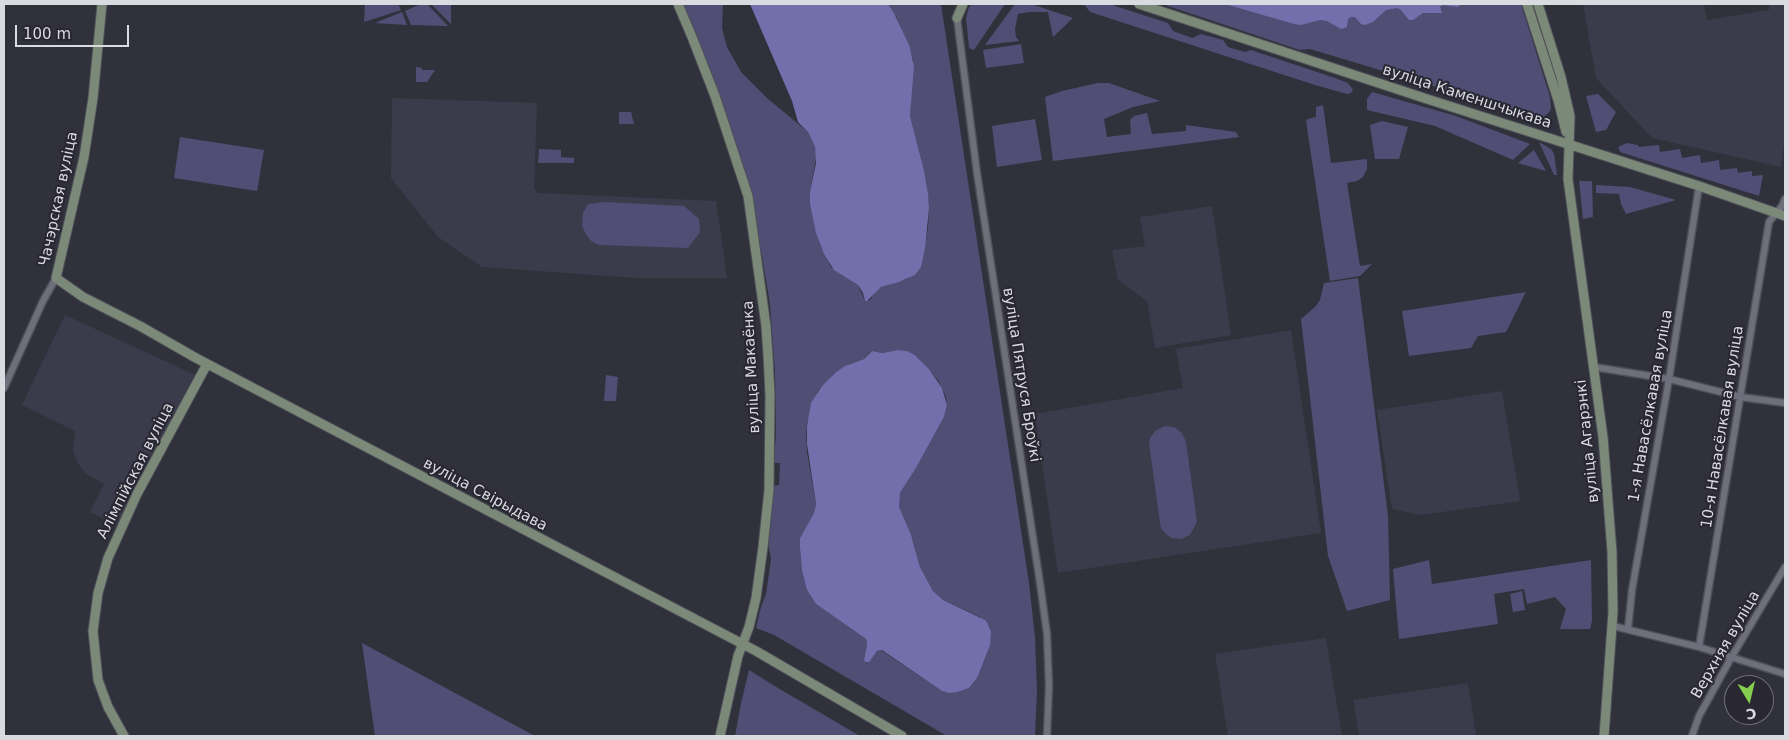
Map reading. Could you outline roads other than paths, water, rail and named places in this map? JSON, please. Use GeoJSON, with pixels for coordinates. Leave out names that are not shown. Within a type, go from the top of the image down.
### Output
{"type":"FeatureCollection","features":[{"type":"Feature","properties":{"kind":"main road","name":"Чачэрская вуліца"},"geometry":{"type":"LineString","coordinates":[[56,278],[84,157],[93,98],[102,4]]}},
{"type":"Feature","properties":{"kind":"main road","name":"вуліца Макаёнка"},"geometry":{"type":"LineString","coordinates":[[678,4],[715,96],[748,196],[766,326],[770,395],[769,490],[764,547],[756,598],[749,627],[741,644],[720,736]]}},
{"type":"Feature","properties":{"kind":"main road"},"geometry":{"type":"LineString","coordinates":[[954,4],[957,18]]}},
{"type":"Feature","properties":{"kind":"main road"},"geometry":{"type":"LineString","coordinates":[[957,18],[964,4]]}},
{"type":"Feature","properties":{"kind":"main road","name":"вуліца Каменшчыкава"},"geometry":{"type":"LineString","coordinates":[[1139,4],[1699,186],[1785,216]]}},
{"type":"Feature","properties":{"kind":"main road"},"geometry":{"type":"LineString","coordinates":[[1528,4],[1558,100],[1569,145]]}},
{"type":"Feature","properties":{"kind":"main road","name":"вуліца Агарэнкі"},"geometry":{"type":"LineString","coordinates":[[1538,4],[1567,98],[1570,116],[1568,179],[1603,437],[1611,533],[1613,626],[1604,736]]}},
{"type":"Feature","properties":{"kind":"main road","name":"вуліца Свірыдава"},"geometry":{"type":"LineString","coordinates":[[56,278],[83,297],[140,326],[207,364],[487,512],[660,600],[902,736]]}},
{"type":"Feature","properties":{"kind":"main road","name":"Алімпійская вуліца"},"geometry":{"type":"LineString","coordinates":[[124,736],[108,707],[98,680],[93,631],[98,593],[108,558],[137,494],[207,364]]}},
{"type":"Feature","properties":{"kind":"street","name":"вуліца Пятруся Броўкі"},"geometry":{"type":"LineString","coordinates":[[957,18],[977,173],[1047,634],[1047,736]]}},
{"type":"Feature","properties":{"kind":"street","name":"1-я Навасёлкавая вуліца"},"geometry":{"type":"LineString","coordinates":[[1628,629],[1632,590],[1669,379],[1699,186]]}},
{"type":"Feature","properties":{"kind":"street","name":"10-я Навасёлкавая вуліца"},"geometry":{"type":"LineString","coordinates":[[1699,647],[1769,222],[1785,198]]}},
{"type":"Feature","properties":{"kind":"street","name":"Чачэрская вуліца"},"geometry":{"type":"LineString","coordinates":[[4,388],[43,301],[56,278]]}},
{"type":"Feature","properties":{"kind":"street"},"geometry":{"type":"LineString","coordinates":[[1594,367],[1669,379],[1741,397],[1785,403]]}},
{"type":"Feature","properties":{"kind":"street","name":"Верхняя вуліца"},"geometry":{"type":"LineString","coordinates":[[1692,736],[1699,716],[1785,567]]}},
{"type":"Feature","properties":{"kind":"street"},"geometry":{"type":"LineString","coordinates":[[1613,626],[1699,647],[1785,674]]}}]}
